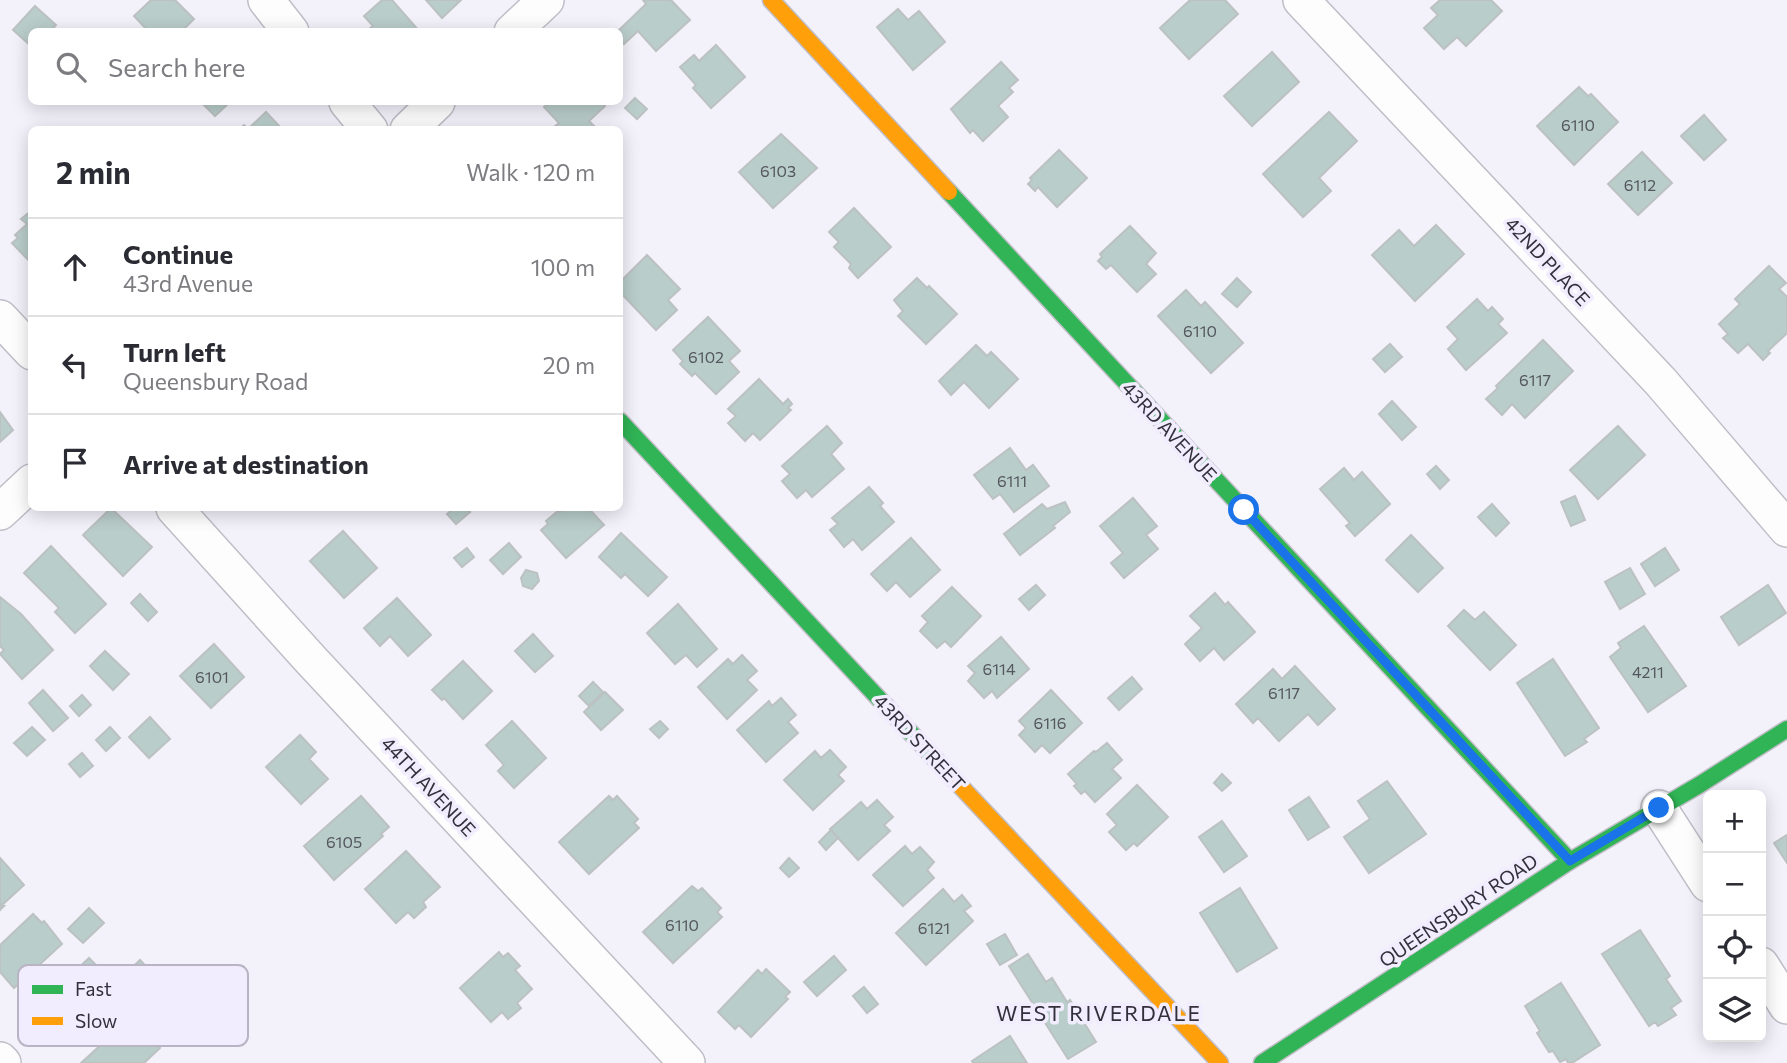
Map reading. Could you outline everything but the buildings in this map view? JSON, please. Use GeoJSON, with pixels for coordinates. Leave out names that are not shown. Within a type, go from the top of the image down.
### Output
{"type":"FeatureCollection","features":[{"type":"Feature","properties":{"kind":"street"},"geometry":{"type":"LineString","coordinates":[[266,0],[288,28]]}},
{"type":"Feature","properties":{"kind":"street"},"geometry":{"type":"LineString","coordinates":[[516,28],[546,0]]}},
{"type":"Feature","properties":{"kind":"street","name":"43RD AVENUE"},"geometry":{"type":"LineString","coordinates":[[771,0],[1570,861]]}},
{"type":"Feature","properties":{"kind":"street","name":"42ND PLACE"},"geometry":{"type":"LineString","coordinates":[[1301,0],[1661,382],[1787,529]]}},
{"type":"Feature","properties":{"kind":"street"},"geometry":{"type":"LineString","coordinates":[[349,105],[367,126]]}},
{"type":"Feature","properties":{"kind":"street"},"geometry":{"type":"LineString","coordinates":[[412,126],[435,105]]}},
{"type":"Feature","properties":{"kind":"street"},"geometry":{"type":"LineString","coordinates":[[0,318],[28,348]]}},
{"type":"Feature","properties":{"kind":"street","name":"43RD STREET"},"geometry":{"type":"LineString","coordinates":[[623,424],[1220,1063]]}},
{"type":"Feature","properties":{"kind":"street"},"geometry":{"type":"LineString","coordinates":[[0,512],[28,486]]}},
{"type":"Feature","properties":{"kind":"street","name":"44TH AVENUE"},"geometry":{"type":"LineString","coordinates":[[177,511],[330,680],[687,1063]]}},
{"type":"Feature","properties":{"kind":"street","name":"QUEENSBURY ROAD"},"geometry":{"type":"LineString","coordinates":[[1283,1058],[1570,861],[1787,729]]}},
{"type":"Feature","properties":{"kind":"street"},"geometry":{"type":"LineString","coordinates":[[1659,808],[1703,876]]}},
{"type":"Feature","properties":{"kind":"street"},"geometry":{"type":"LineString","coordinates":[[1766,973],[1787,1006]]}},
{"type":"Feature","properties":{"kind":"traffic: fast"},"geometry":{"type":"LineString","coordinates":[[949,192],[1570,861]]}},
{"type":"Feature","properties":{"kind":"traffic: fast"},"geometry":{"type":"LineString","coordinates":[[623,424],[951,776]]}},
{"type":"Feature","properties":{"kind":"traffic: fast"},"geometry":{"type":"LineString","coordinates":[[1262,1063],[1570,861],[1699,785],[1787,729]]}},
{"type":"Feature","properties":{"kind":"traffic: slow"},"geometry":{"type":"LineString","coordinates":[[771,0],[949,192]]}},
{"type":"Feature","properties":{"kind":"traffic: slow"},"geometry":{"type":"LineString","coordinates":[[951,776],[1220,1063]]}},
{"type":"Feature","properties":{"kind":"district","name":"WEST RIVERDALE"},"geometry":{"type":"Point","coordinates":[1099,1012]}},
{"type":"Feature","properties":{"kind":"route"},"geometry":{"type":"LineString","coordinates":[[1244,510],[1570,861],[1659,808]]}}]}
